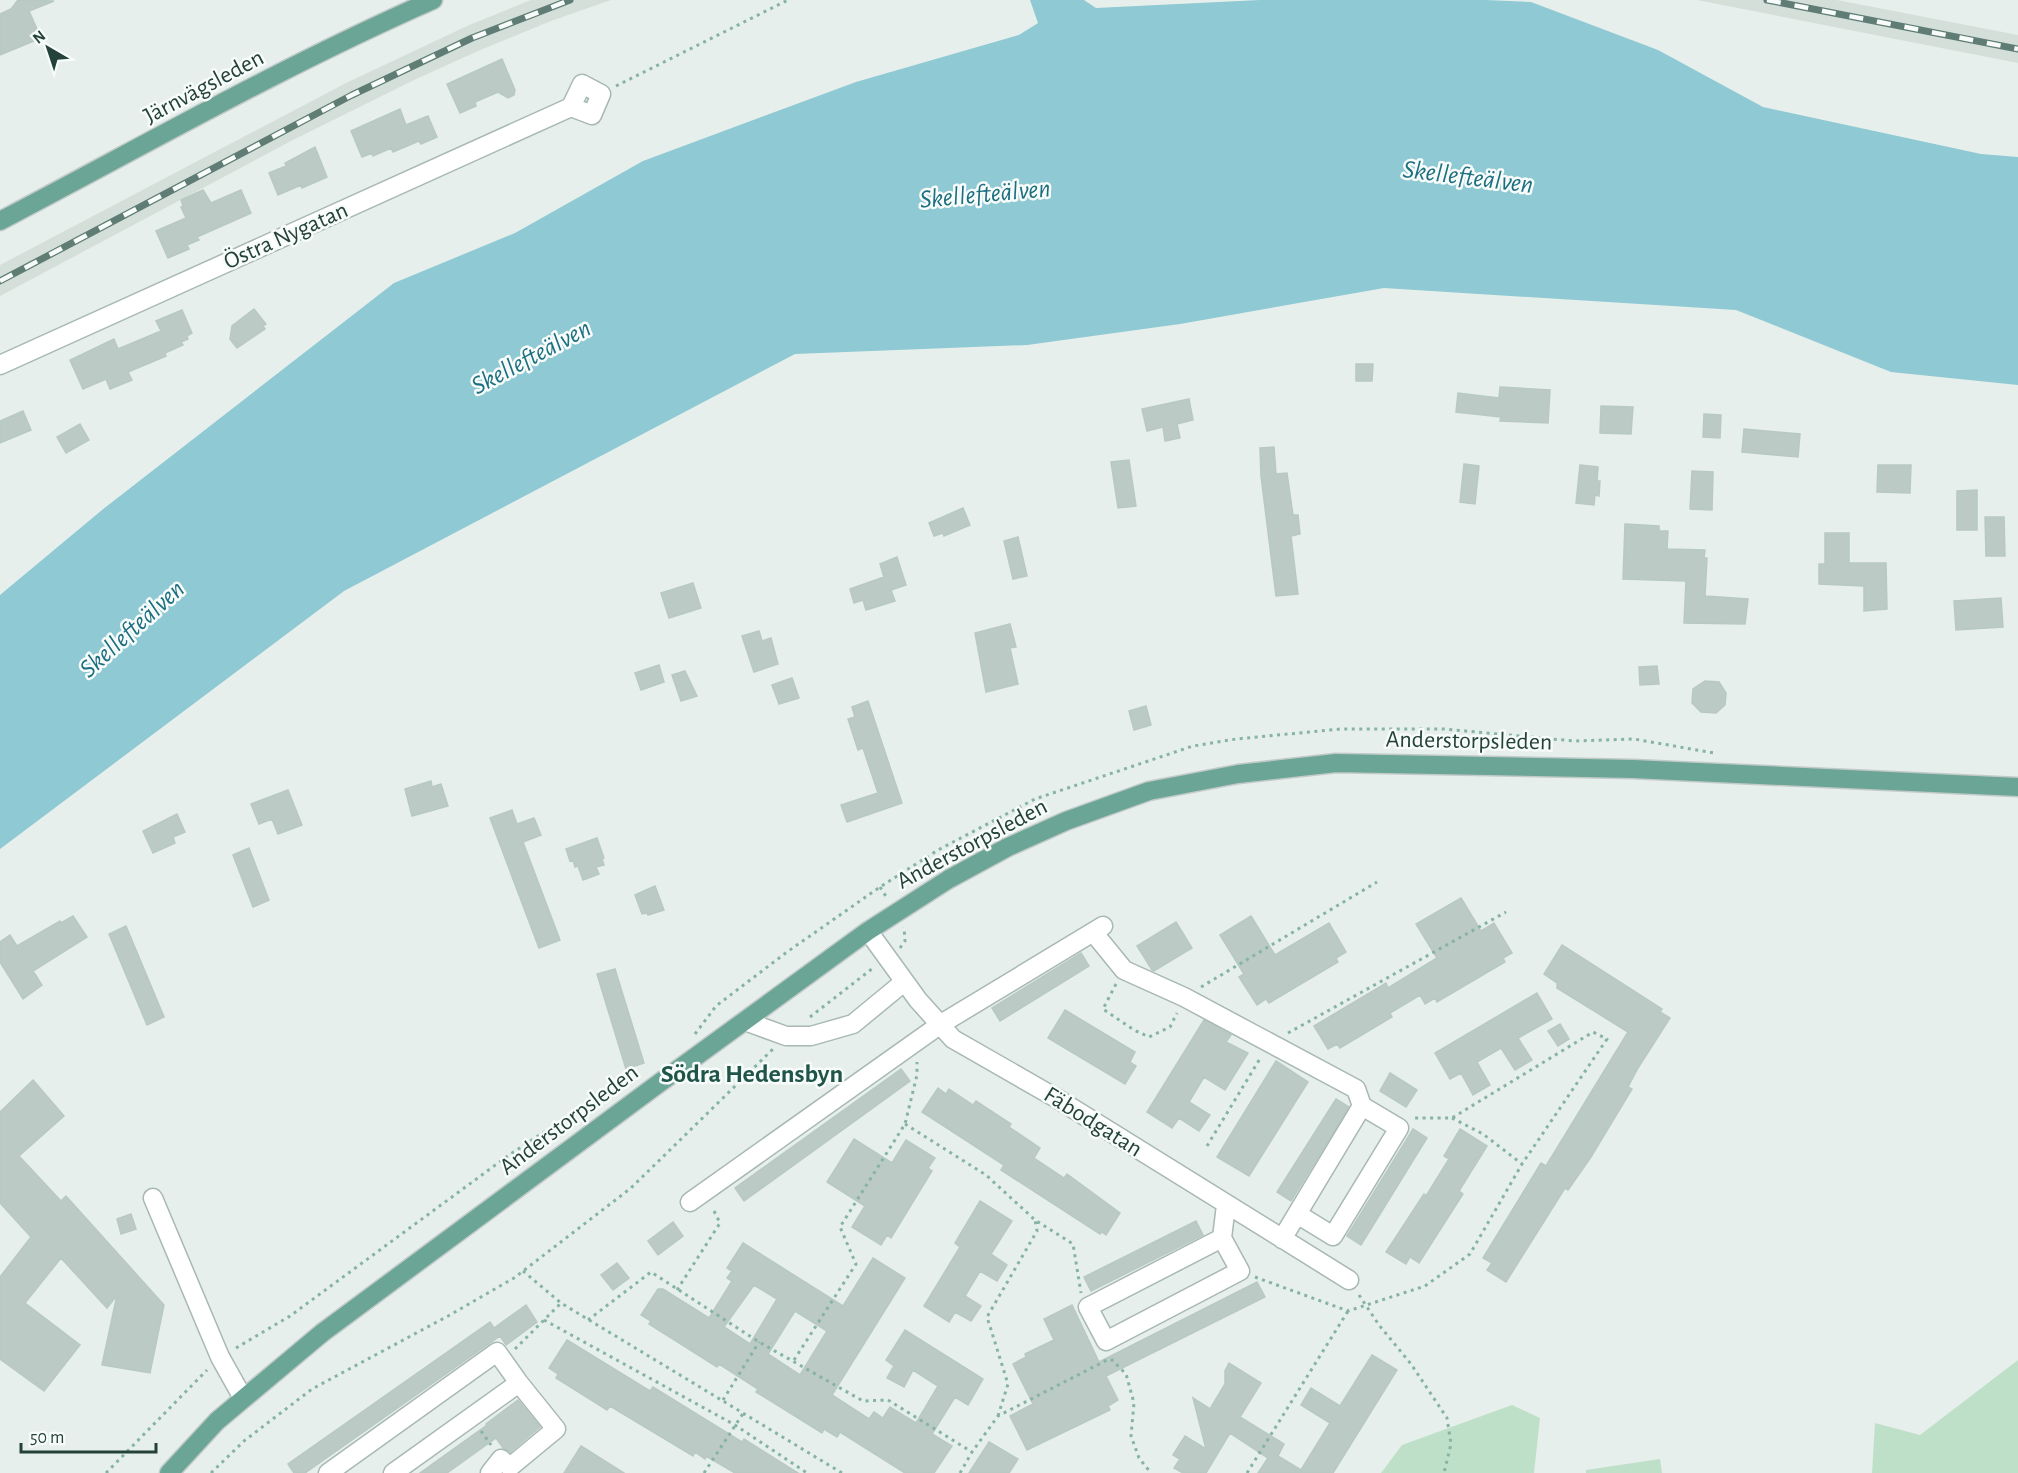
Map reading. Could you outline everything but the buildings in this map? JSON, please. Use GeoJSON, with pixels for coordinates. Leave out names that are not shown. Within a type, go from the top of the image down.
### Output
{"type":"FeatureCollection","features":[{"type":"Feature","properties":{"kind":"main road","name":"Järnvägsleden"},"geometry":{"type":"LineString","coordinates":[[0,222],[310,58],[433,0]]}},
{"type":"Feature","properties":{"kind":"main road","name":"Anderstorpsleden"},"geometry":{"type":"LineString","coordinates":[[170,1473],[217,1421],[332,1326],[868,931],[949,879],[1008,847],[1066,821],[1149,791],[1238,774],[1336,763],[1634,768],[2018,788]]}},
{"type":"Feature","properties":{"kind":"street","name":"Östra Nygatan"},"geometry":{"type":"LineString","coordinates":[[0,365],[571,107],[582,84],[601,94]]}},
{"type":"Feature","properties":{"kind":"street"},"geometry":{"type":"LineString","coordinates":[[697,1197],[941,1024],[1098,929],[1124,970],[1184,997],[1356,1089],[1362,1106],[1399,1128],[1333,1236],[1297,1214]]}},
{"type":"Feature","properties":{"kind":"street","name":"Fäbodgatan"},"geometry":{"type":"LineString","coordinates":[[868,931],[918,1000],[953,1039],[1056,1098],[1349,1280]]}},
{"type":"Feature","properties":{"kind":"street"},"geometry":{"type":"LineString","coordinates":[[745,1021],[786,1036],[811,1036],[853,1024],[904,982]]}},
{"type":"Feature","properties":{"kind":"street"},"geometry":{"type":"LineString","coordinates":[[1282,1239],[1362,1106]]}},
{"type":"Feature","properties":{"kind":"street"},"geometry":{"type":"LineString","coordinates":[[153,1198],[220,1357],[243,1398]]}},
{"type":"Feature","properties":{"kind":"street"},"geometry":{"type":"LineString","coordinates":[[1222,1238],[1088,1307],[1108,1350],[1240,1271],[1222,1238],[1226,1205]]}},
{"type":"Feature","properties":{"kind":"street"},"geometry":{"type":"LineString","coordinates":[[328,1473],[497,1352],[556,1429],[510,1467],[496,1466]]}},
{"type":"Feature","properties":{"kind":"street"},"geometry":{"type":"LineString","coordinates":[[393,1473],[519,1383]]}},
{"type":"Feature","properties":{"kind":"path"},"geometry":{"type":"LineString","coordinates":[[601,94],[788,0]]}},
{"type":"Feature","properties":{"kind":"path"},"geometry":{"type":"LineString","coordinates":[[691,1039],[716,1006],[787,952],[880,887],[938,850],[1035,800],[1193,746],[1236,739],[1341,729],[1444,729],[1574,741],[1634,739],[1723,755]]}},
{"type":"Feature","properties":{"kind":"path"},"geometry":{"type":"LineString","coordinates":[[1124,970],[1103,1009],[1134,1030],[1149,1037],[1170,1027],[1184,997],[1377,882]]}},
{"type":"Feature","properties":{"kind":"path"},"geometry":{"type":"LineString","coordinates":[[809,1017],[899,950],[905,941],[906,929],[880,887]]}},
{"type":"Feature","properties":{"kind":"path"},"geometry":{"type":"LineString","coordinates":[[1207,1146],[1270,1043],[1506,912]]}},
{"type":"Feature","properties":{"kind":"path"},"geometry":{"type":"LineString","coordinates":[[1240,1271],[1348,1311],[1425,1286],[1470,1254],[1522,1164],[1607,1039],[1593,1032],[1452,1118]]}},
{"type":"Feature","properties":{"kind":"path"},"geometry":{"type":"LineString","coordinates":[[211,1473],[244,1442],[312,1389],[448,1316],[523,1271],[631,1188],[786,1036]]}},
{"type":"Feature","properties":{"kind":"path"},"geometry":{"type":"LineString","coordinates":[[794,1360],[856,1264],[840,1227],[905,1124],[917,1075],[916,1042]]}},
{"type":"Feature","properties":{"kind":"path"},"geometry":{"type":"LineString","coordinates":[[106,1473],[220,1357],[290,1316],[509,1155],[584,1107],[622,1088]]}},
{"type":"Feature","properties":{"kind":"path"},"geometry":{"type":"LineString","coordinates":[[1399,1128],[1412,1118],[1452,1118],[1482,1134],[1522,1164]]}},
{"type":"Feature","properties":{"kind":"path"},"geometry":{"type":"LineString","coordinates":[[905,1124],[986,1175],[1035,1220],[1073,1244],[1080,1290],[1088,1307]]}},
{"type":"Feature","properties":{"kind":"path"},"geometry":{"type":"LineString","coordinates":[[677,1290],[720,1223],[697,1197]]}},
{"type":"Feature","properties":{"kind":"path"},"geometry":{"type":"LineString","coordinates":[[960,1473],[998,1416],[1008,1384],[987,1317],[1037,1231],[1035,1220]]}},
{"type":"Feature","properties":{"kind":"path"},"geometry":{"type":"LineString","coordinates":[[523,1271],[561,1303],[842,1473]]}},
{"type":"Feature","properties":{"kind":"path"},"geometry":{"type":"LineString","coordinates":[[588,1320],[651,1272],[759,1342],[863,1401],[888,1400],[972,1452]]}},
{"type":"Feature","properties":{"kind":"path"},"geometry":{"type":"LineString","coordinates":[[1349,1280],[1411,1364],[1447,1418],[1451,1444],[1444,1473]]}},
{"type":"Feature","properties":{"kind":"path"},"geometry":{"type":"LineString","coordinates":[[504,1362],[561,1303]]}},
{"type":"Feature","properties":{"kind":"path"},"geometry":{"type":"LineString","coordinates":[[1247,1473],[1348,1311]]}},
{"type":"Feature","properties":{"kind":"path"},"geometry":{"type":"LineString","coordinates":[[544,1320],[735,1425],[807,1473]]}},
{"type":"Feature","properties":{"kind":"path"},"geometry":{"type":"LineString","coordinates":[[723,1400],[759,1342]]}},
{"type":"Feature","properties":{"kind":"path"},"geometry":{"type":"LineString","coordinates":[[998,1416],[1108,1350],[1126,1374],[1134,1403],[1131,1436],[1139,1458],[1151,1473]]}},
{"type":"Feature","properties":{"kind":"path"},"geometry":{"type":"LineString","coordinates":[[704,1473],[744,1412]]}},
{"type":"Feature","properties":{"kind":"path"},"geometry":{"type":"LineString","coordinates":[[471,1418],[496,1466]]}},
{"type":"Feature","properties":{"kind":"shaded area"},"geometry":{"type":"Polygon","coordinates":[[[531,0],[611,0],[551,21],[414,80],[291,141],[0,296],[0,265],[346,83],[467,26],[531,0]]]}},
{"type":"Feature","properties":{"kind":"shaded area"},"geometry":{"type":"Polygon","coordinates":[[[1697,0],[1837,0],[2018,35],[2018,63],[1697,0]]]}},
{"type":"Feature","properties":{"kind":"green space"},"geometry":{"type":"Polygon","coordinates":[[[2018,1360],[2018,1473],[1872,1473],[1875,1423],[1920,1435],[2018,1360]]]}},
{"type":"Feature","properties":{"kind":"green space"},"geometry":{"type":"Polygon","coordinates":[[[1512,1405],[1540,1418],[1534,1473],[1381,1473],[1402,1445],[1512,1405]]]}},
{"type":"Feature","properties":{"kind":"green space"},"geometry":{"type":"Polygon","coordinates":[[[1660,1459],[1662,1473],[1586,1473],[1586,1470],[1660,1459]]]}},
{"type":"Feature","properties":{"kind":"water","name":"Skellefteälven"},"geometry":{"type":"Polygon","coordinates":[[[1030,0],[1084,0],[1096,8],[1260,0],[1531,2],[1658,50],[1763,107],[1981,154],[2018,157],[2018,385],[1891,372],[1736,310],[1384,288],[1180,324],[1027,345],[795,354],[344,591],[0,849],[0,595],[102,510],[394,283],[515,233],[643,161],[856,82],[1019,35],[1038,23],[1030,0]]]}},
{"type":"Feature","properties":{"kind":"railway"},"geometry":{"type":"LineString","coordinates":[[0,281],[352,95],[472,38],[570,0]]}},
{"type":"Feature","properties":{"kind":"railway"},"geometry":{"type":"LineString","coordinates":[[1767,0],[2018,49]]}},
{"type":"Feature","properties":{"kind":"district","name":"Södra Hedensbyn"},"geometry":{"type":"Point","coordinates":[752,1074]}}]}
